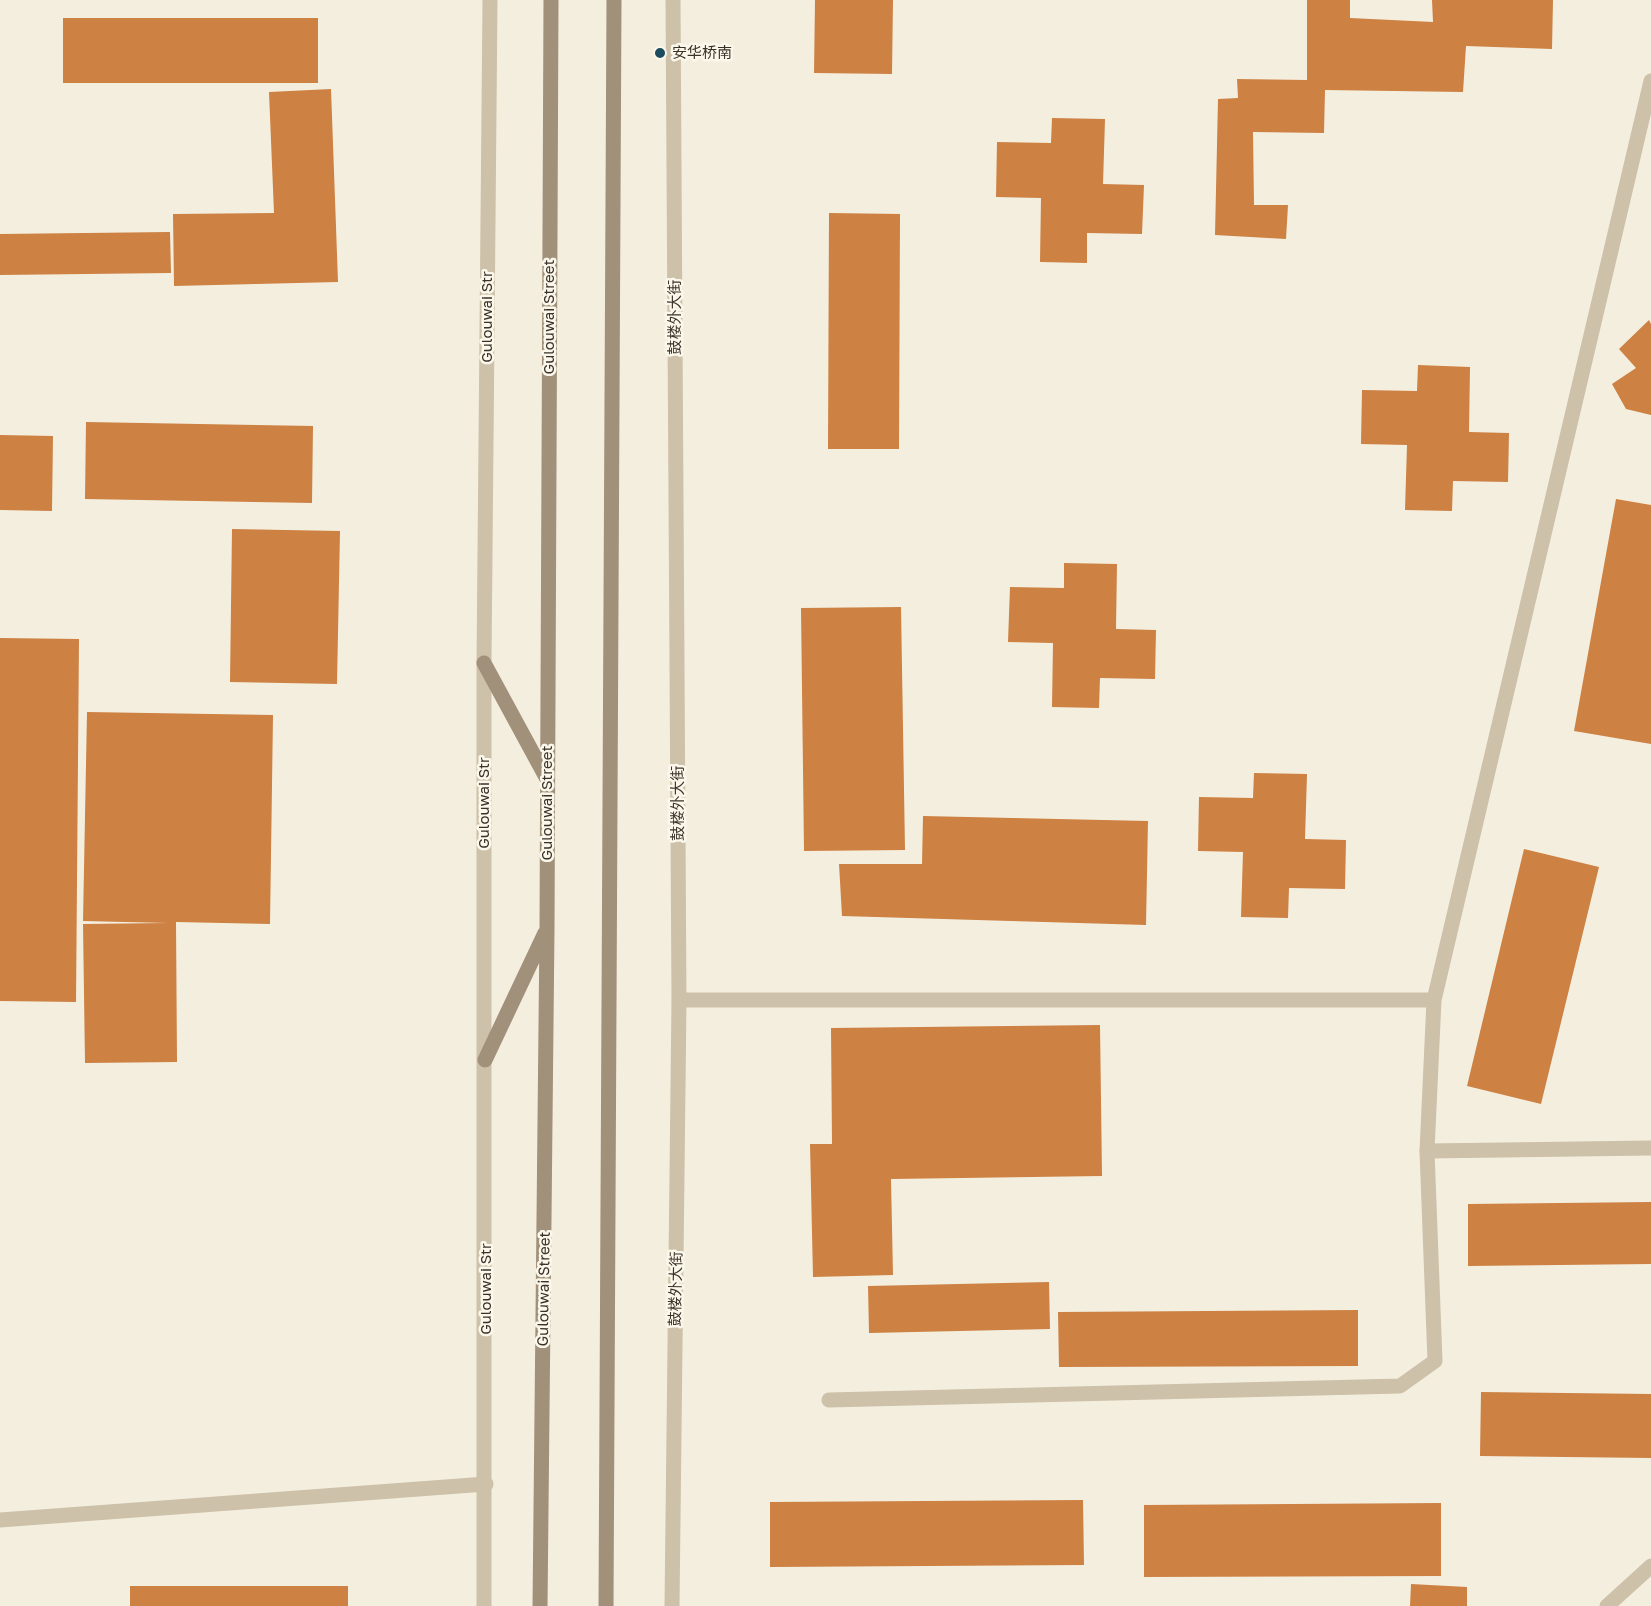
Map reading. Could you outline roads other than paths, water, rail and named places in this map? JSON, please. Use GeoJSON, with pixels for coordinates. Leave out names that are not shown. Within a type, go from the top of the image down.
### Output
{"type":"FeatureCollection","features":[{"type":"Feature","properties":{"kind":"main road","name":"Gulouwai Street"},"geometry":{"type":"LineString","coordinates":[[540,1606],[547,928],[551,0]]}},
{"type":"Feature","properties":{"kind":"main road"},"geometry":{"type":"LineString","coordinates":[[606,1606],[614,0]]}},
{"type":"Feature","properties":{"kind":"main road"},"geometry":{"type":"LineString","coordinates":[[484,663],[547,781]]}},
{"type":"Feature","properties":{"kind":"main road"},"geometry":{"type":"LineString","coordinates":[[485,1060],[547,928]]}},
{"type":"Feature","properties":{"kind":"street","name":"Gulouwai Str"},"geometry":{"type":"LineString","coordinates":[[484,1606],[486,1484],[484,663],[490,0]]}},
{"type":"Feature","properties":{"kind":"street","name":"鼓楼外大街"},"geometry":{"type":"LineString","coordinates":[[672,1606],[680,1000],[673,0]]}},
{"type":"Feature","properties":{"kind":"street"},"geometry":{"type":"LineString","coordinates":[[829,1400],[1400,1386],[1435,1361],[1427,1151],[1434,1000],[1651,81]]}},
{"type":"Feature","properties":{"kind":"street"},"geometry":{"type":"LineString","coordinates":[[680,1000],[1434,1000]]}},
{"type":"Feature","properties":{"kind":"street"},"geometry":{"type":"LineString","coordinates":[[1427,1151],[1651,1148]]}},
{"type":"Feature","properties":{"kind":"street"},"geometry":{"type":"LineString","coordinates":[[0,1520],[486,1484]]}},
{"type":"Feature","properties":{"kind":"street"},"geometry":{"type":"LineString","coordinates":[[1607,1606],[1651,1566]]}},
{"type":"Feature","properties":{"kind":"place","name":"安华桥南"},"geometry":{"type":"Point","coordinates":[660,53]}}]}
